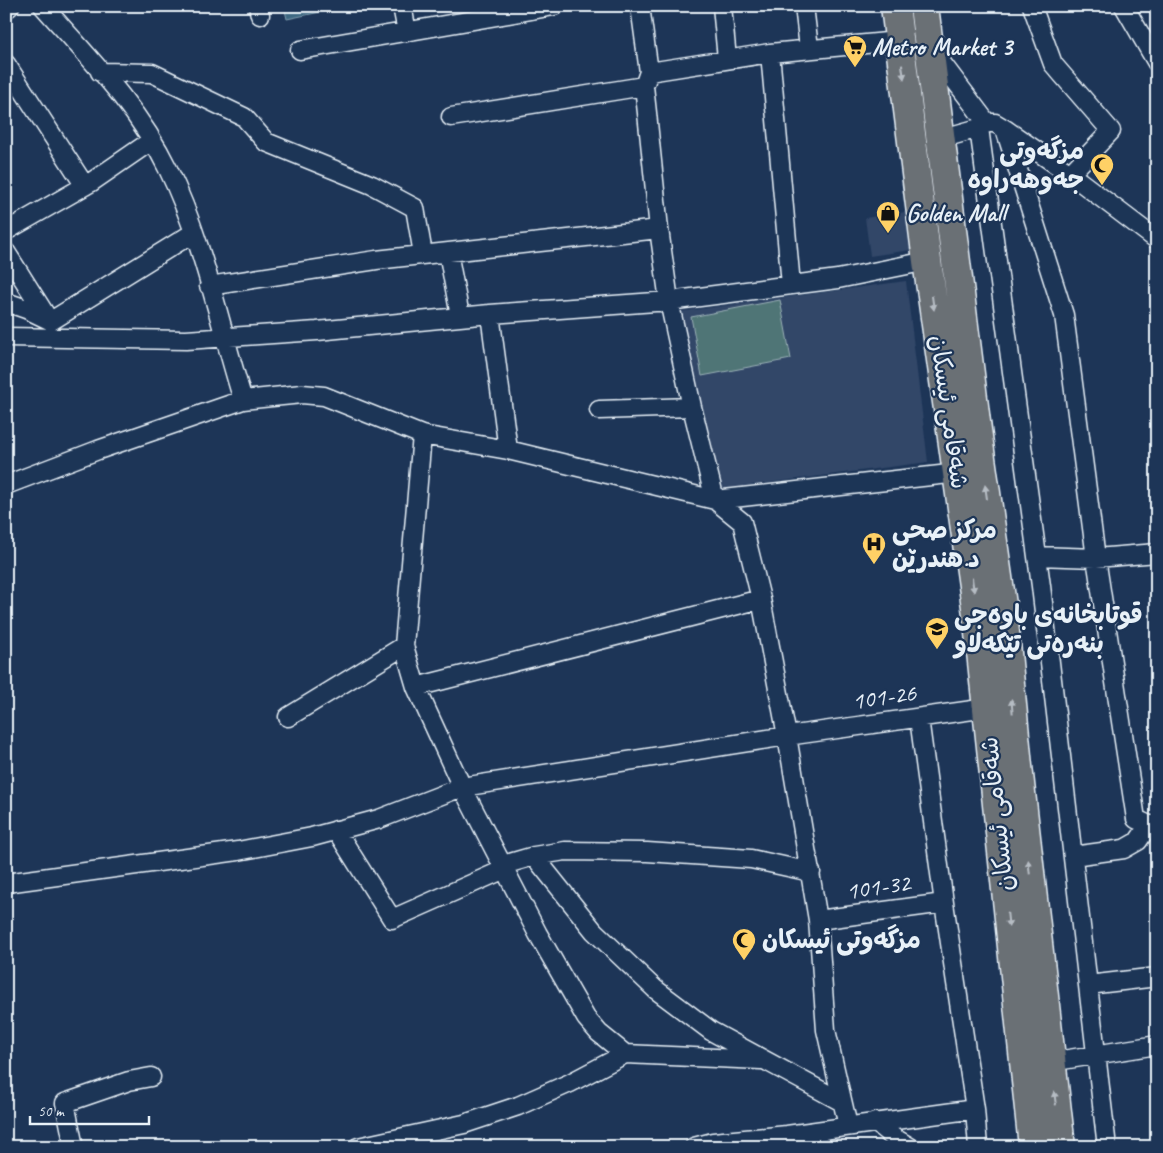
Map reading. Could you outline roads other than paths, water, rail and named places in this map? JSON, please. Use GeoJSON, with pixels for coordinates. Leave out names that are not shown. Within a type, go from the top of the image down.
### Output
{"type":"FeatureCollection","features":[{"type":"Feature","properties":{"kind":"main road","name":"شەقامی ئیسکان"},"geometry":{"type":"LineString","coordinates":[[895,6],[927,260],[958,473],[992,636],[987,708],[1033,1147]]}},
{"type":"Feature","properties":{"kind":"main road","name":"شەقامی ئیسکان"},"geometry":{"type":"LineString","coordinates":[[924,6],[940,139],[992,636],[1061,1147]]}},
{"type":"Feature","properties":{"kind":"street"},"geometry":{"type":"LineString","coordinates":[[6,9],[10,6]]}},
{"type":"Feature","properties":{"kind":"street"},"geometry":{"type":"LineString","coordinates":[[43,6],[127,103],[168,168],[193,233],[243,400]]}},
{"type":"Feature","properties":{"kind":"street"},"geometry":{"type":"LineString","coordinates":[[402,6],[407,32]]}},
{"type":"Feature","properties":{"kind":"street"},"geometry":{"type":"LineString","coordinates":[[300,50],[554,6]]}},
{"type":"Feature","properties":{"kind":"street"},"geometry":{"type":"LineString","coordinates":[[640,6],[659,229],[669,301],[692,407],[716,500],[742,522],[761,599],[811,872],[818,920],[826,1030],[848,1126]]}},
{"type":"Feature","properties":{"kind":"street"},"geometry":{"type":"LineString","coordinates":[[722,6],[727,59]]}},
{"type":"Feature","properties":{"kind":"street"},"geometry":{"type":"LineString","coordinates":[[804,6],[808,48]]}},
{"type":"Feature","properties":{"kind":"street"},"geometry":{"type":"LineString","coordinates":[[1032,6],[1053,64],[1111,131],[1070,174]]}},
{"type":"Feature","properties":{"kind":"street"},"geometry":{"type":"LineString","coordinates":[[1124,6],[1157,63]]}},
{"type":"Feature","properties":{"kind":"street"},"geometry":{"type":"LineString","coordinates":[[451,117],[647,79],[727,59],[808,48],[898,41]]}},
{"type":"Feature","properties":{"kind":"street"},"geometry":{"type":"LineString","coordinates":[[929,45],[983,126],[1037,556],[1107,1147]]}},
{"type":"Feature","properties":{"kind":"street"},"geometry":{"type":"LineString","coordinates":[[770,53],[791,285]]}},
{"type":"Feature","properties":{"kind":"street"},"geometry":{"type":"LineString","coordinates":[[6,64],[85,186]]}},
{"type":"Feature","properties":{"kind":"street"},"geometry":{"type":"LineString","coordinates":[[100,72],[152,73],[244,117],[266,142],[372,185],[415,208],[423,254]]}},
{"type":"Feature","properties":{"kind":"street"},"geometry":{"type":"LineString","coordinates":[[940,139],[995,123],[1070,174],[1157,240]]}},
{"type":"Feature","properties":{"kind":"street"},"geometry":{"type":"LineString","coordinates":[[1006,129],[1064,315],[1096,558],[1136,819],[1153,825],[1138,841],[1124,849],[1073,856]]}},
{"type":"Feature","properties":{"kind":"street"},"geometry":{"type":"LineString","coordinates":[[6,231],[85,186],[151,141]]}},
{"type":"Feature","properties":{"kind":"street"},"geometry":{"type":"LineString","coordinates":[[209,286],[423,254],[659,229]]}},
{"type":"Feature","properties":{"kind":"street"},"geometry":{"type":"LineString","coordinates":[[50,321],[193,233]]}},
{"type":"Feature","properties":{"kind":"street"},"geometry":{"type":"LineString","coordinates":[[6,252],[59,338]]}},
{"type":"Feature","properties":{"kind":"street"},"geometry":{"type":"LineString","coordinates":[[448,252],[460,316]]}},
{"type":"Feature","properties":{"kind":"street"},"geometry":{"type":"LineString","coordinates":[[6,337],[186,340],[317,331],[460,316],[669,301],[838,279],[927,260]]}},
{"type":"Feature","properties":{"kind":"street"},"geometry":{"type":"LineString","coordinates":[[6,302],[26,309],[50,321]]}},
{"type":"Feature","properties":{"kind":"street"},"geometry":{"type":"LineString","coordinates":[[490,314],[508,450]]}},
{"type":"Feature","properties":{"kind":"street"},"geometry":{"type":"LineString","coordinates":[[6,485],[98,450],[243,400],[302,394],[324,396],[422,435],[508,450],[716,500],[958,473]]}},
{"type":"Feature","properties":{"kind":"street"},"geometry":{"type":"LineString","coordinates":[[599,410],[692,407]]}},
{"type":"Feature","properties":{"kind":"street"},"geometry":{"type":"LineString","coordinates":[[422,435],[404,646],[416,687],[462,787],[538,934],[586,1018],[599,1033],[625,1054]]}},
{"type":"Feature","properties":{"kind":"street"},"geometry":{"type":"LineString","coordinates":[[1037,556],[1096,558],[1157,553]]}},
{"type":"Feature","properties":{"kind":"street"},"geometry":{"type":"LineString","coordinates":[[416,687],[761,599]]}},
{"type":"Feature","properties":{"kind":"street"},"geometry":{"type":"LineString","coordinates":[[288,717],[404,646]]}},
{"type":"Feature","properties":{"kind":"street","name":"101-26"},"geometry":{"type":"LineString","coordinates":[[6,883],[238,851],[379,819],[462,787],[787,736],[987,708]]}},
{"type":"Feature","properties":{"kind":"street"},"geometry":{"type":"LineString","coordinates":[[919,718],[975,1109],[978,1147]]}},
{"type":"Feature","properties":{"kind":"street"},"geometry":{"type":"LineString","coordinates":[[336,830],[392,919],[504,867],[534,856],[565,852],[647,852],[750,859],[811,872]]}},
{"type":"Feature","properties":{"kind":"street"},"geometry":{"type":"LineString","coordinates":[[534,856],[594,931],[655,989],[711,1031],[842,1102]]}},
{"type":"Feature","properties":{"kind":"street","name":"101-32"},"geometry":{"type":"LineString","coordinates":[[818,920],[944,903]]}},
{"type":"Feature","properties":{"kind":"street"},"geometry":{"type":"LineString","coordinates":[[1088,985],[1157,977]]}},
{"type":"Feature","properties":{"kind":"street"},"geometry":{"type":"LineString","coordinates":[[1050,1062],[1157,1045]]}},
{"type":"Feature","properties":{"kind":"street"},"geometry":{"type":"LineString","coordinates":[[358,1147],[464,1124],[518,1106],[570,1083],[625,1054],[762,1060]]}},
{"type":"Feature","properties":{"kind":"street"},"geometry":{"type":"LineString","coordinates":[[74,1147],[65,1103],[129,1081],[151,1077]]}},
{"type":"Feature","properties":{"kind":"street"},"geometry":{"type":"LineString","coordinates":[[694,1147],[713,1142],[748,1143],[848,1126],[975,1109]]}},
{"type":"Feature","properties":{"kind":"street"},"geometry":{"type":"LineString","coordinates":[[875,1122],[893,1138],[910,1147]]}},
{"type":"Feature","properties":{"kind":"place","name":"Metro Market 3"},"geometry":{"type":"Point","coordinates":[855,68]}},
{"type":"Feature","properties":{"kind":"place","name":"مزگه‌وتی جه‌وهه‌راوه"},"geometry":{"type":"Point","coordinates":[1102,186]}},
{"type":"Feature","properties":{"kind":"place","name":"Golden Mall"},"geometry":{"type":"Point","coordinates":[888,234]}},
{"type":"Feature","properties":{"kind":"place","name":"مرکز صحی د.هندرێن"},"geometry":{"type":"Point","coordinates":[874,565]}},
{"type":"Feature","properties":{"kind":"place","name":"قوتابخانه‌ی باوه‌جی بنه‌ره‌تی تێكه‌لاو"},"geometry":{"type":"Point","coordinates":[937,650]}},
{"type":"Feature","properties":{"kind":"place","name":"مزگەوتی ئیسکان"},"geometry":{"type":"Point","coordinates":[744,961]}}]}
